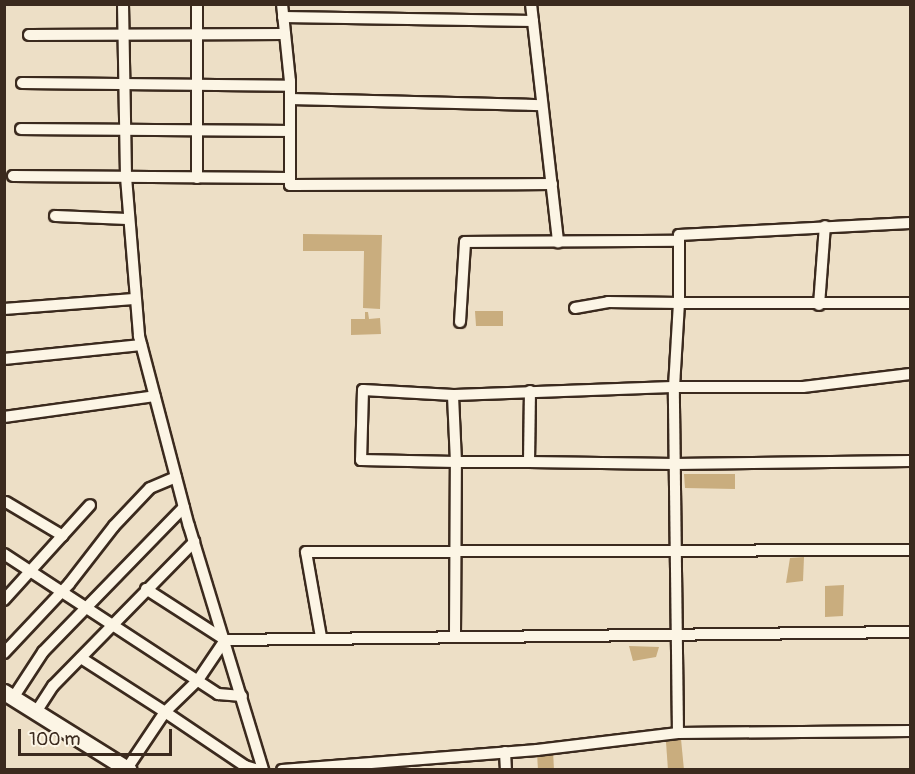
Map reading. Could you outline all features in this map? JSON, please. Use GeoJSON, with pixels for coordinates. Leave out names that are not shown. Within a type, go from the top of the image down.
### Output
{"type":"FeatureCollection","features":[{"type":"Feature","properties":{"kind":"main road"},"geometry":{"type":"LineString","coordinates":[[9,695],[127,769]]}},
{"type":"Feature","properties":{"kind":"street"},"geometry":{"type":"LineString","coordinates":[[123,4],[124,130],[128,219],[134,299],[141,345],[194,542],[263,770]]}},
{"type":"Feature","properties":{"kind":"street"},"geometry":{"type":"LineString","coordinates":[[197,4],[199,85],[197,178]]}},
{"type":"Feature","properties":{"kind":"street"},"geometry":{"type":"LineString","coordinates":[[282,4],[290,86],[290,185],[552,184]]}},
{"type":"Feature","properties":{"kind":"street"},"geometry":{"type":"LineString","coordinates":[[531,4],[558,242]]}},
{"type":"Feature","properties":{"kind":"street"},"geometry":{"type":"LineString","coordinates":[[283,17],[533,21]]}},
{"type":"Feature","properties":{"kind":"street"},"geometry":{"type":"LineString","coordinates":[[29,35],[285,34]]}},
{"type":"Feature","properties":{"kind":"street"},"geometry":{"type":"LineString","coordinates":[[22,83],[290,86]]}},
{"type":"Feature","properties":{"kind":"street"},"geometry":{"type":"LineString","coordinates":[[290,99],[542,105]]}},
{"type":"Feature","properties":{"kind":"street"},"geometry":{"type":"LineString","coordinates":[[21,129],[289,131]]}},
{"type":"Feature","properties":{"kind":"street"},"geometry":{"type":"LineString","coordinates":[[14,176],[290,178]]}},
{"type":"Feature","properties":{"kind":"street"},"geometry":{"type":"LineString","coordinates":[[55,216],[128,219]]}},
{"type":"Feature","properties":{"kind":"street"},"geometry":{"type":"LineString","coordinates":[[678,733],[674,387],[680,303],[679,235],[910,223]]}},
{"type":"Feature","properties":{"kind":"street"},"geometry":{"type":"LineString","coordinates":[[819,304],[825,226]]}},
{"type":"Feature","properties":{"kind":"street"},"geometry":{"type":"LineString","coordinates":[[460,322],[465,243],[679,241]]}},
{"type":"Feature","properties":{"kind":"street"},"geometry":{"type":"LineString","coordinates":[[4,309],[134,299]]}},
{"type":"Feature","properties":{"kind":"street"},"geometry":{"type":"LineString","coordinates":[[575,308],[608,302],[910,303]]}},
{"type":"Feature","properties":{"kind":"street"},"geometry":{"type":"LineString","coordinates":[[4,359],[141,345]]}},
{"type":"Feature","properties":{"kind":"street"},"geometry":{"type":"LineString","coordinates":[[910,374],[803,387],[674,387],[453,395],[363,390],[361,460],[674,464],[910,462]]}},
{"type":"Feature","properties":{"kind":"street"},"geometry":{"type":"LineString","coordinates":[[529,462],[530,391]]}},
{"type":"Feature","properties":{"kind":"street"},"geometry":{"type":"LineString","coordinates":[[453,395],[456,462],[455,635]]}},
{"type":"Feature","properties":{"kind":"street"},"geometry":{"type":"LineString","coordinates":[[4,417],[155,396]]}},
{"type":"Feature","properties":{"kind":"street"},"geometry":{"type":"LineString","coordinates":[[4,653],[150,488],[176,477]]}},
{"type":"Feature","properties":{"kind":"street"},"geometry":{"type":"LineString","coordinates":[[6,502],[63,536]]}},
{"type":"Feature","properties":{"kind":"street"},"geometry":{"type":"LineString","coordinates":[[4,600],[90,505]]}},
{"type":"Feature","properties":{"kind":"street"},"geometry":{"type":"LineString","coordinates":[[9,695],[43,652],[184,507]]}},
{"type":"Feature","properties":{"kind":"street"},"geometry":{"type":"LineString","coordinates":[[36,712],[53,686],[194,542]]}},
{"type":"Feature","properties":{"kind":"street"},"geometry":{"type":"LineString","coordinates":[[321,637],[306,552],[910,550]]}},
{"type":"Feature","properties":{"kind":"street"},"geometry":{"type":"LineString","coordinates":[[4,554],[62,589],[218,694],[242,696]]}},
{"type":"Feature","properties":{"kind":"street"},"geometry":{"type":"LineString","coordinates":[[146,589],[225,640],[455,635],[910,632]]}},
{"type":"Feature","properties":{"kind":"street"},"geometry":{"type":"LineString","coordinates":[[127,769],[165,712],[198,680],[225,640]]}},
{"type":"Feature","properties":{"kind":"street"},"geometry":{"type":"LineString","coordinates":[[81,658],[244,766],[258,770]]}},
{"type":"Feature","properties":{"kind":"street"},"geometry":{"type":"LineString","coordinates":[[282,770],[505,752],[678,733],[910,732]]}},
{"type":"Feature","properties":{"kind":"street"},"geometry":{"type":"LineString","coordinates":[[505,752],[506,770]]}},
{"type":"Feature","properties":{"kind":"building"},"geometry":{"type":"Polygon","coordinates":[[[303,234],[382,235],[380,309],[363,308],[364,251],[303,251],[303,234]]]}},
{"type":"Feature","properties":{"kind":"building"},"geometry":{"type":"Polygon","coordinates":[[[475,311],[503,311],[503,326],[476,326],[475,311]]]}},
{"type":"Feature","properties":{"kind":"building"},"geometry":{"type":"Polygon","coordinates":[[[365,312],[368,312],[369,319],[380,318],[381,334],[351,335],[351,319],[365,319],[365,312]]]}},
{"type":"Feature","properties":{"kind":"building"},"geometry":{"type":"Polygon","coordinates":[[[684,474],[735,474],[735,489],[685,488],[684,474]]]}},
{"type":"Feature","properties":{"kind":"building"},"geometry":{"type":"Polygon","coordinates":[[[804,557],[803,581],[786,583],[790,558],[804,557]]]}},
{"type":"Feature","properties":{"kind":"building"},"geometry":{"type":"Polygon","coordinates":[[[844,585],[843,616],[825,617],[825,586],[844,585]]]}},
{"type":"Feature","properties":{"kind":"building"},"geometry":{"type":"Polygon","coordinates":[[[629,646],[659,647],[656,657],[633,661],[629,646]]]}},
{"type":"Feature","properties":{"kind":"building"},"geometry":{"type":"Polygon","coordinates":[[[681,739],[684,770],[668,770],[666,742],[681,739]]]}},
{"type":"Feature","properties":{"kind":"building"},"geometry":{"type":"Polygon","coordinates":[[[553,750],[554,770],[538,770],[537,753],[553,750]]]}}]}
